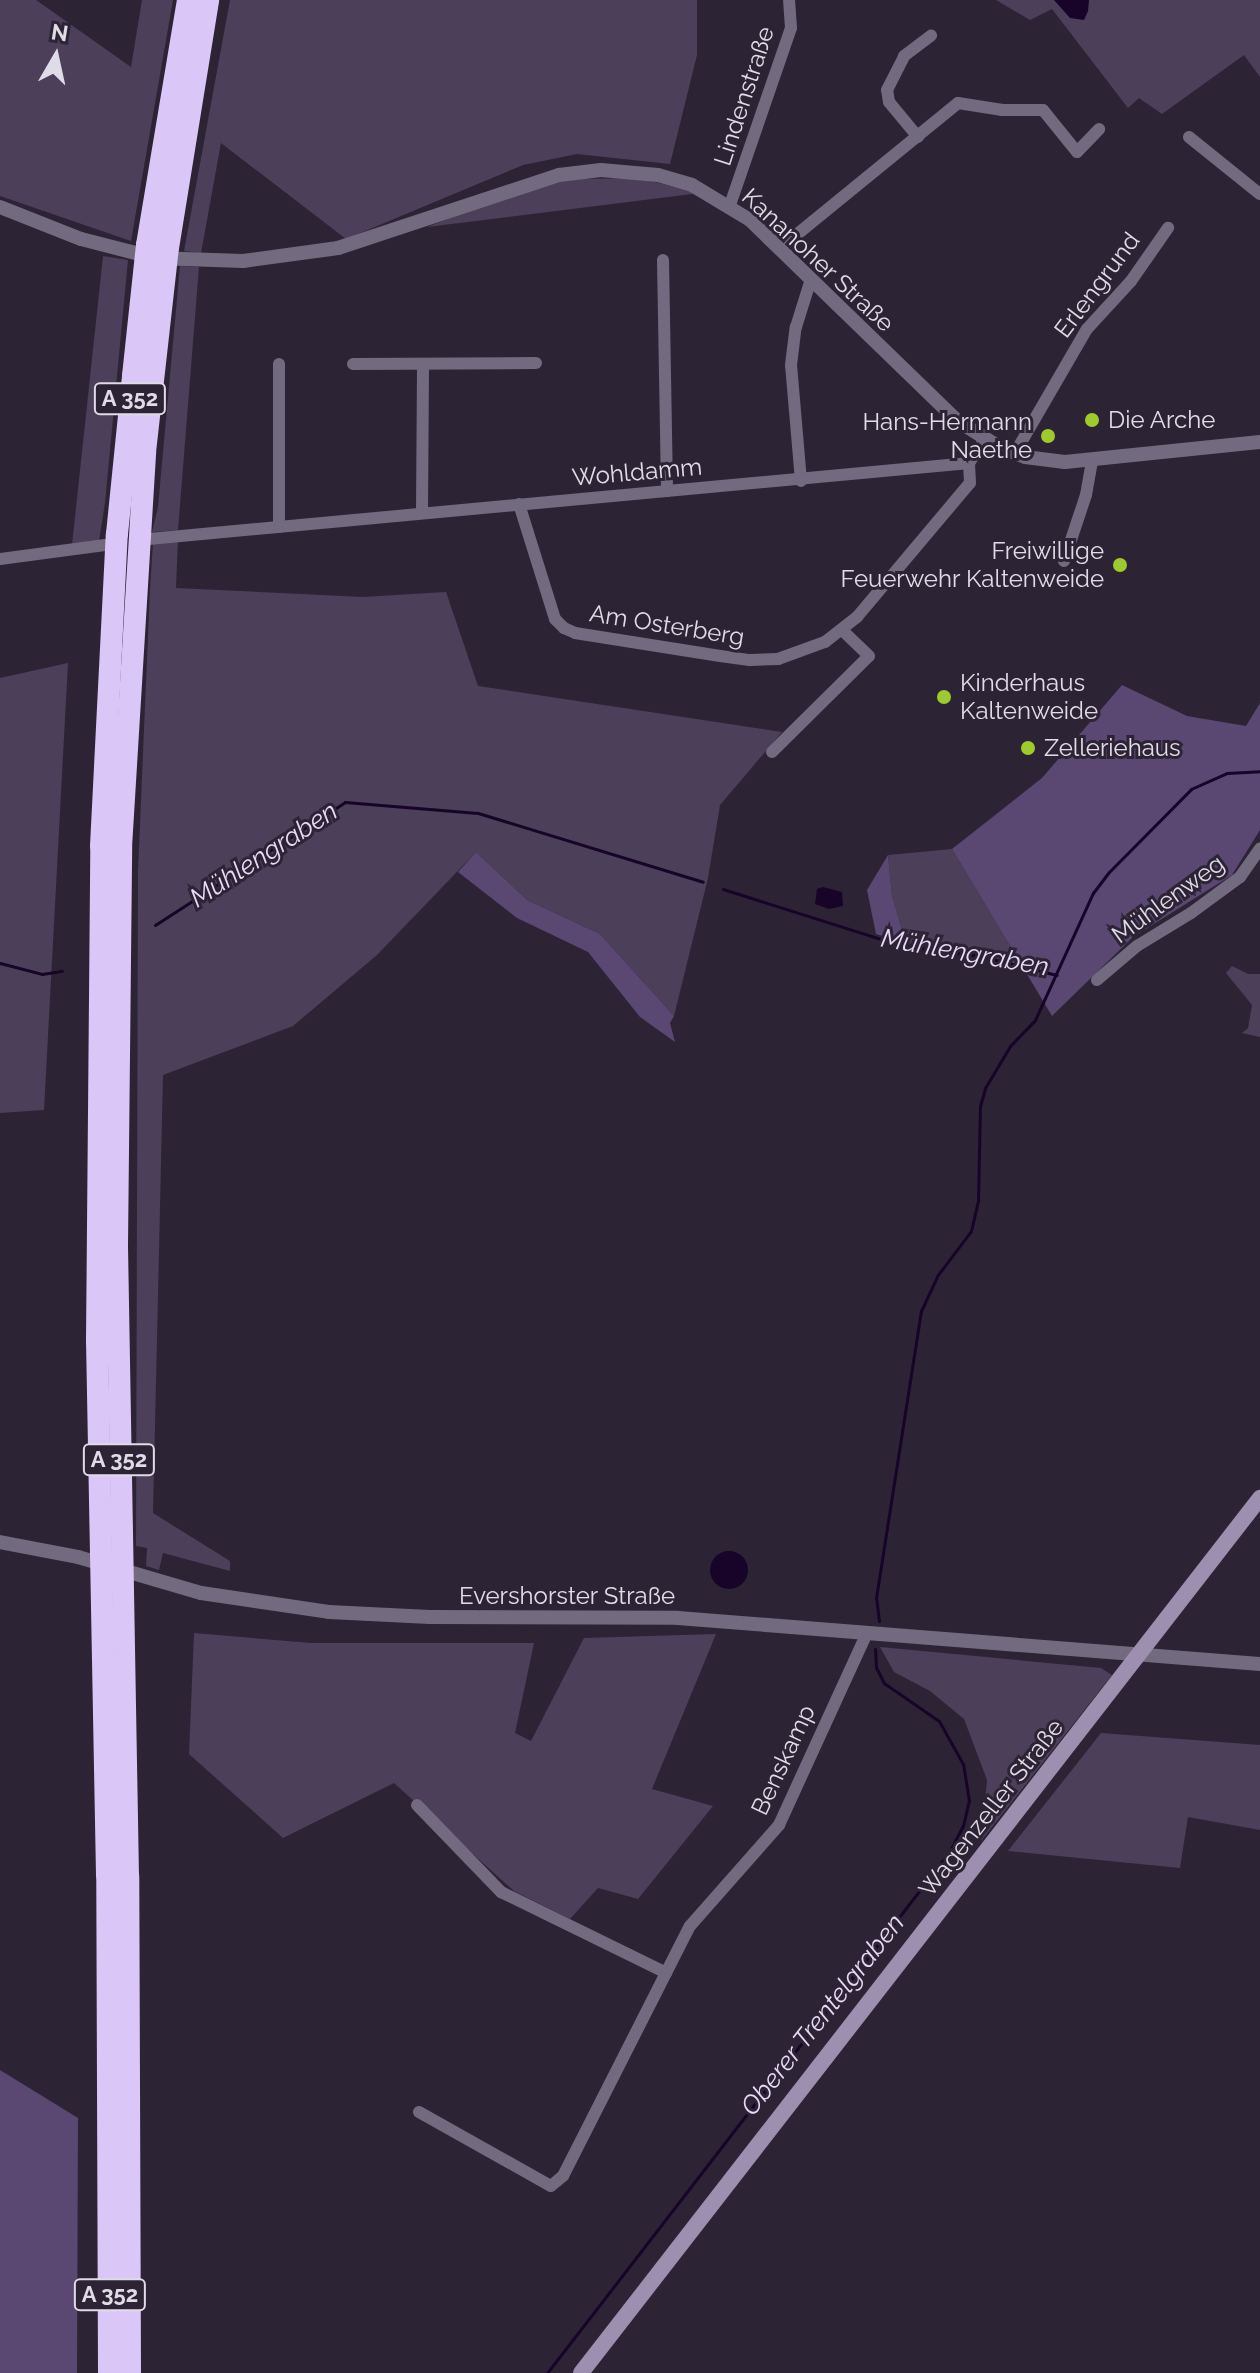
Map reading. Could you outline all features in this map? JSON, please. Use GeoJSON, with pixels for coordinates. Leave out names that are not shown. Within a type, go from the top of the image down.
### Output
{"type":"FeatureCollection","features":[{"type":"Feature","properties":{"kind":"highway","name":"A 352"},"geometry":{"type":"LineString","coordinates":[[109,2373],[111,2202],[96,1094],[101,846],[127,541],[156,256],[188,0]]}},
{"type":"Feature","properties":{"kind":"highway","name":"A 352"},"geometry":{"type":"LineString","coordinates":[[156,256],[208,0]]}},
{"type":"Feature","properties":{"kind":"highway","name":"A 352"},"geometry":{"type":"LineString","coordinates":[[127,541],[117,1094],[130,2373]]}},
{"type":"Feature","properties":{"kind":"main road","name":"Wagenzeller Straße"},"geometry":{"type":"LineString","coordinates":[[581,2373],[1260,1498]]}},
{"type":"Feature","properties":{"kind":"street","name":"Lindenstraße"},"geometry":{"type":"LineString","coordinates":[[730,205],[791,28],[789,0]]}},
{"type":"Feature","properties":{"kind":"street"},"geometry":{"type":"LineString","coordinates":[[918,137],[889,102],[887,90],[904,56],[931,36]]}},
{"type":"Feature","properties":{"kind":"street"},"geometry":{"type":"LineString","coordinates":[[779,249],[963,102],[1002,110],[1043,110],[1077,152],[1099,129]]}},
{"type":"Feature","properties":{"kind":"street"},"geometry":{"type":"LineString","coordinates":[[1189,137],[1260,194]]}},
{"type":"Feature","properties":{"kind":"street","name":"Kananoher Straße"},"geometry":{"type":"LineString","coordinates":[[0,207],[81,239],[155,258],[243,261],[338,248],[528,182],[601,170],[658,175],[692,185],[730,205],[955,419],[985,439],[1015,453],[1052,461],[1092,461],[1260,442]]}},
{"type":"Feature","properties":{"kind":"street","name":"Erlengrund"},"geometry":{"type":"LineString","coordinates":[[1015,453],[1087,329],[1131,281],[1168,228]]}},
{"type":"Feature","properties":{"kind":"street"},"geometry":{"type":"LineString","coordinates":[[663,260],[667,491]]}},
{"type":"Feature","properties":{"kind":"street"},"geometry":{"type":"LineString","coordinates":[[801,481],[791,365],[796,327],[811,279]]}},
{"type":"Feature","properties":{"kind":"street"},"geometry":{"type":"LineString","coordinates":[[353,364],[536,363]]}},
{"type":"Feature","properties":{"kind":"street"},"geometry":{"type":"LineString","coordinates":[[279,364],[279,527]]}},
{"type":"Feature","properties":{"kind":"street"},"geometry":{"type":"LineString","coordinates":[[422,513],[423,366]]}},
{"type":"Feature","properties":{"kind":"street"},"geometry":{"type":"LineString","coordinates":[[969,463],[985,439]]}},
{"type":"Feature","properties":{"kind":"street"},"geometry":{"type":"LineString","coordinates":[[1064,561],[1086,495],[1092,461]]}},
{"type":"Feature","properties":{"kind":"street","name":"Wohldamm"},"geometry":{"type":"LineString","coordinates":[[0,559],[167,536],[801,481],[969,463]]}},
{"type":"Feature","properties":{"kind":"street","name":"Am Osterberg"},"geometry":{"type":"LineString","coordinates":[[519,504],[555,619],[575,633],[750,660],[803,652],[843,631],[970,483],[969,463]]}},
{"type":"Feature","properties":{"kind":"street"},"geometry":{"type":"LineString","coordinates":[[772,752],[869,656],[843,631]]}},
{"type":"Feature","properties":{"kind":"street","name":"Mühlenweg"},"geometry":{"type":"LineString","coordinates":[[1097,980],[1146,940],[1191,913],[1240,877],[1260,848]]}},
{"type":"Feature","properties":{"kind":"street","name":"Evershorster Straße"},"geometry":{"type":"LineString","coordinates":[[0,1542],[78,1557],[144,1578],[234,1600],[329,1612],[430,1617],[678,1618],[1260,1664]]}},
{"type":"Feature","properties":{"kind":"street","name":"Benskamp"},"geometry":{"type":"LineString","coordinates":[[419,2112],[551,2186],[563,2176],[690,1926],[779,1825],[867,1633]]}},
{"type":"Feature","properties":{"kind":"street"},"geometry":{"type":"LineString","coordinates":[[417,1805],[501,1892],[666,1973]]}},
{"type":"Feature","properties":{"kind":"shaded area"},"geometry":{"type":"Polygon","coordinates":[[[0,0],[36,0],[131,67],[142,0],[173,0],[131,241],[0,196],[0,0]]]}},
{"type":"Feature","properties":{"kind":"shaded area"},"geometry":{"type":"Polygon","coordinates":[[[230,0],[697,0],[697,55],[670,164],[577,154],[523,165],[346,239],[221,143],[201,253],[184,251],[230,0]]]}},
{"type":"Feature","properties":{"kind":"shaded area"},"geometry":{"type":"Polygon","coordinates":[[[996,0],[1260,0],[1260,77],[1244,55],[1162,114],[1139,98],[1128,108],[1052,9],[1030,20],[996,0]]]}},
{"type":"Feature","properties":{"kind":"shaded area"},"geometry":{"type":"Polygon","coordinates":[[[1054,0],[1089,0],[1084,20],[1070,18],[1054,0]]]}},
{"type":"Feature","properties":{"kind":"shaded area"},"geometry":{"type":"Polygon","coordinates":[[[638,178],[700,193],[427,227],[526,189],[572,179],[638,178]]]}},
{"type":"Feature","properties":{"kind":"shaded area"},"geometry":{"type":"Polygon","coordinates":[[[103,256],[128,260],[105,503],[99,541],[72,545],[103,256]]]}},
{"type":"Feature","properties":{"kind":"shaded area"},"geometry":{"type":"Polygon","coordinates":[[[180,266],[199,267],[178,530],[152,532],[158,507],[180,266]]]}},
{"type":"Feature","properties":{"kind":"shaded area"},"geometry":{"type":"Polygon","coordinates":[[[178,540],[176,588],[363,597],[446,592],[478,686],[782,732],[720,805],[708,878],[674,1016],[600,934],[527,900],[476,852],[377,955],[293,1026],[163,1075],[153,1513],[230,1561],[230,1571],[163,1553],[159,1570],[146,1566],[147,1548],[136,1546],[138,871],[153,542],[178,540]]]}},
{"type":"Feature","properties":{"kind":"shaded area"},"geometry":{"type":"Polygon","coordinates":[[[68,663],[44,1110],[0,1113],[0,678],[68,663]]]}},
{"type":"Feature","properties":{"kind":"shaded area"},"geometry":{"type":"Polygon","coordinates":[[[1122,685],[1187,716],[1246,726],[1260,703],[1260,830],[1232,875],[1133,937],[1052,1016],[952,849],[1042,778],[1122,685]]]}},
{"type":"Feature","properties":{"kind":"shaded area"},"geometry":{"type":"Polygon","coordinates":[[[952,849],[1025,971],[980,953],[906,943],[892,896],[888,855],[952,849]]]}},
{"type":"Feature","properties":{"kind":"shaded area"},"geometry":{"type":"Polygon","coordinates":[[[476,852],[527,900],[600,934],[674,1016],[670,1023],[675,1042],[640,1017],[588,952],[517,918],[458,872],[476,852]]]}},
{"type":"Feature","properties":{"kind":"shaded area"},"geometry":{"type":"Polygon","coordinates":[[[888,855],[892,896],[906,943],[876,934],[867,890],[888,855]]]}},
{"type":"Feature","properties":{"kind":"shaded area"},"geometry":{"type":"Polygon","coordinates":[[[823,887],[842,892],[843,906],[829,909],[815,904],[817,889],[823,887]]]}},
{"type":"Feature","properties":{"kind":"shaded area"},"geometry":{"type":"Polygon","coordinates":[[[1232,966],[1248,974],[1260,974],[1260,1037],[1242,1033],[1248,1028],[1252,1005],[1226,973],[1232,966]]]}},
{"type":"Feature","properties":{"kind":"shaded area"},"geometry":{"type":"Polygon","coordinates":[[[729,1551],[743,1556],[748,1570],[743,1584],[729,1589],[715,1584],[710,1570],[715,1556],[729,1551]]]}},
{"type":"Feature","properties":{"kind":"shaded area"},"geometry":{"type":"Polygon","coordinates":[[[194,1633],[311,1643],[534,1643],[515,1733],[531,1741],[584,1638],[716,1634],[652,1789],[713,1806],[638,1899],[598,1888],[570,1919],[514,1891],[394,1783],[283,1838],[189,1754],[194,1633]]]}},
{"type":"Feature","properties":{"kind":"shaded area"},"geometry":{"type":"Polygon","coordinates":[[[880,1647],[1101,1668],[1112,1675],[981,1841],[987,1780],[964,1719],[930,1691],[894,1672],[880,1647]]]}},
{"type":"Feature","properties":{"kind":"shaded area"},"geometry":{"type":"Polygon","coordinates":[[[1101,1733],[1260,1745],[1260,1830],[1188,1817],[1180,1868],[1008,1851],[1101,1733]]]}},
{"type":"Feature","properties":{"kind":"shaded area"},"geometry":{"type":"Polygon","coordinates":[[[0,2070],[78,2118],[77,2373],[0,2373],[0,2070]]]}},
{"type":"Feature","properties":{"kind":"waterway","name":"Oberer Trentelgraben"},"geometry":{"type":"LineString","coordinates":[[879,1621],[876,1598],[921,1311],[937,1276],[971,1231],[978,1200],[980,1106],[985,1088],[1010,1046],[1035,1020],[1093,893],[1109,872],[1191,789],[1227,773],[1260,771]]}},
{"type":"Feature","properties":{"kind":"waterway","name":"Mühlengraben"},"geometry":{"type":"LineString","coordinates":[[155,925],[345,802],[478,813],[703,882]]}},
{"type":"Feature","properties":{"kind":"waterway","name":"Mühlengraben"},"geometry":{"type":"LineString","coordinates":[[723,889],[903,946],[980,956],[1057,975]]}},
{"type":"Feature","properties":{"kind":"waterway","name":"Mühlengraben"},"geometry":{"type":"LineString","coordinates":[[0,963],[42,974],[62,971]]}},
{"type":"Feature","properties":{"kind":"waterway","name":"Oberer Trentelgraben"},"geometry":{"type":"LineString","coordinates":[[547,2373],[950,1851],[963,1826],[969,1801],[963,1764],[939,1721],[884,1683],[876,1667],[875,1649]]}},
{"type":"Feature","properties":{"kind":"place","name":"Die Arche"},"geometry":{"type":"Point","coordinates":[1092,420]}},
{"type":"Feature","properties":{"kind":"place","name":"Hans-Hermann Naethe"},"geometry":{"type":"Point","coordinates":[1048,436]}},
{"type":"Feature","properties":{"kind":"place","name":"Freiwillige Feuerwehr Kaltenweide"},"geometry":{"type":"Point","coordinates":[1120,565]}},
{"type":"Feature","properties":{"kind":"place","name":"Kinderhaus Kaltenweide"},"geometry":{"type":"Point","coordinates":[944,697]}},
{"type":"Feature","properties":{"kind":"place","name":"Zelleriehaus"},"geometry":{"type":"Point","coordinates":[1028,748]}}]}
